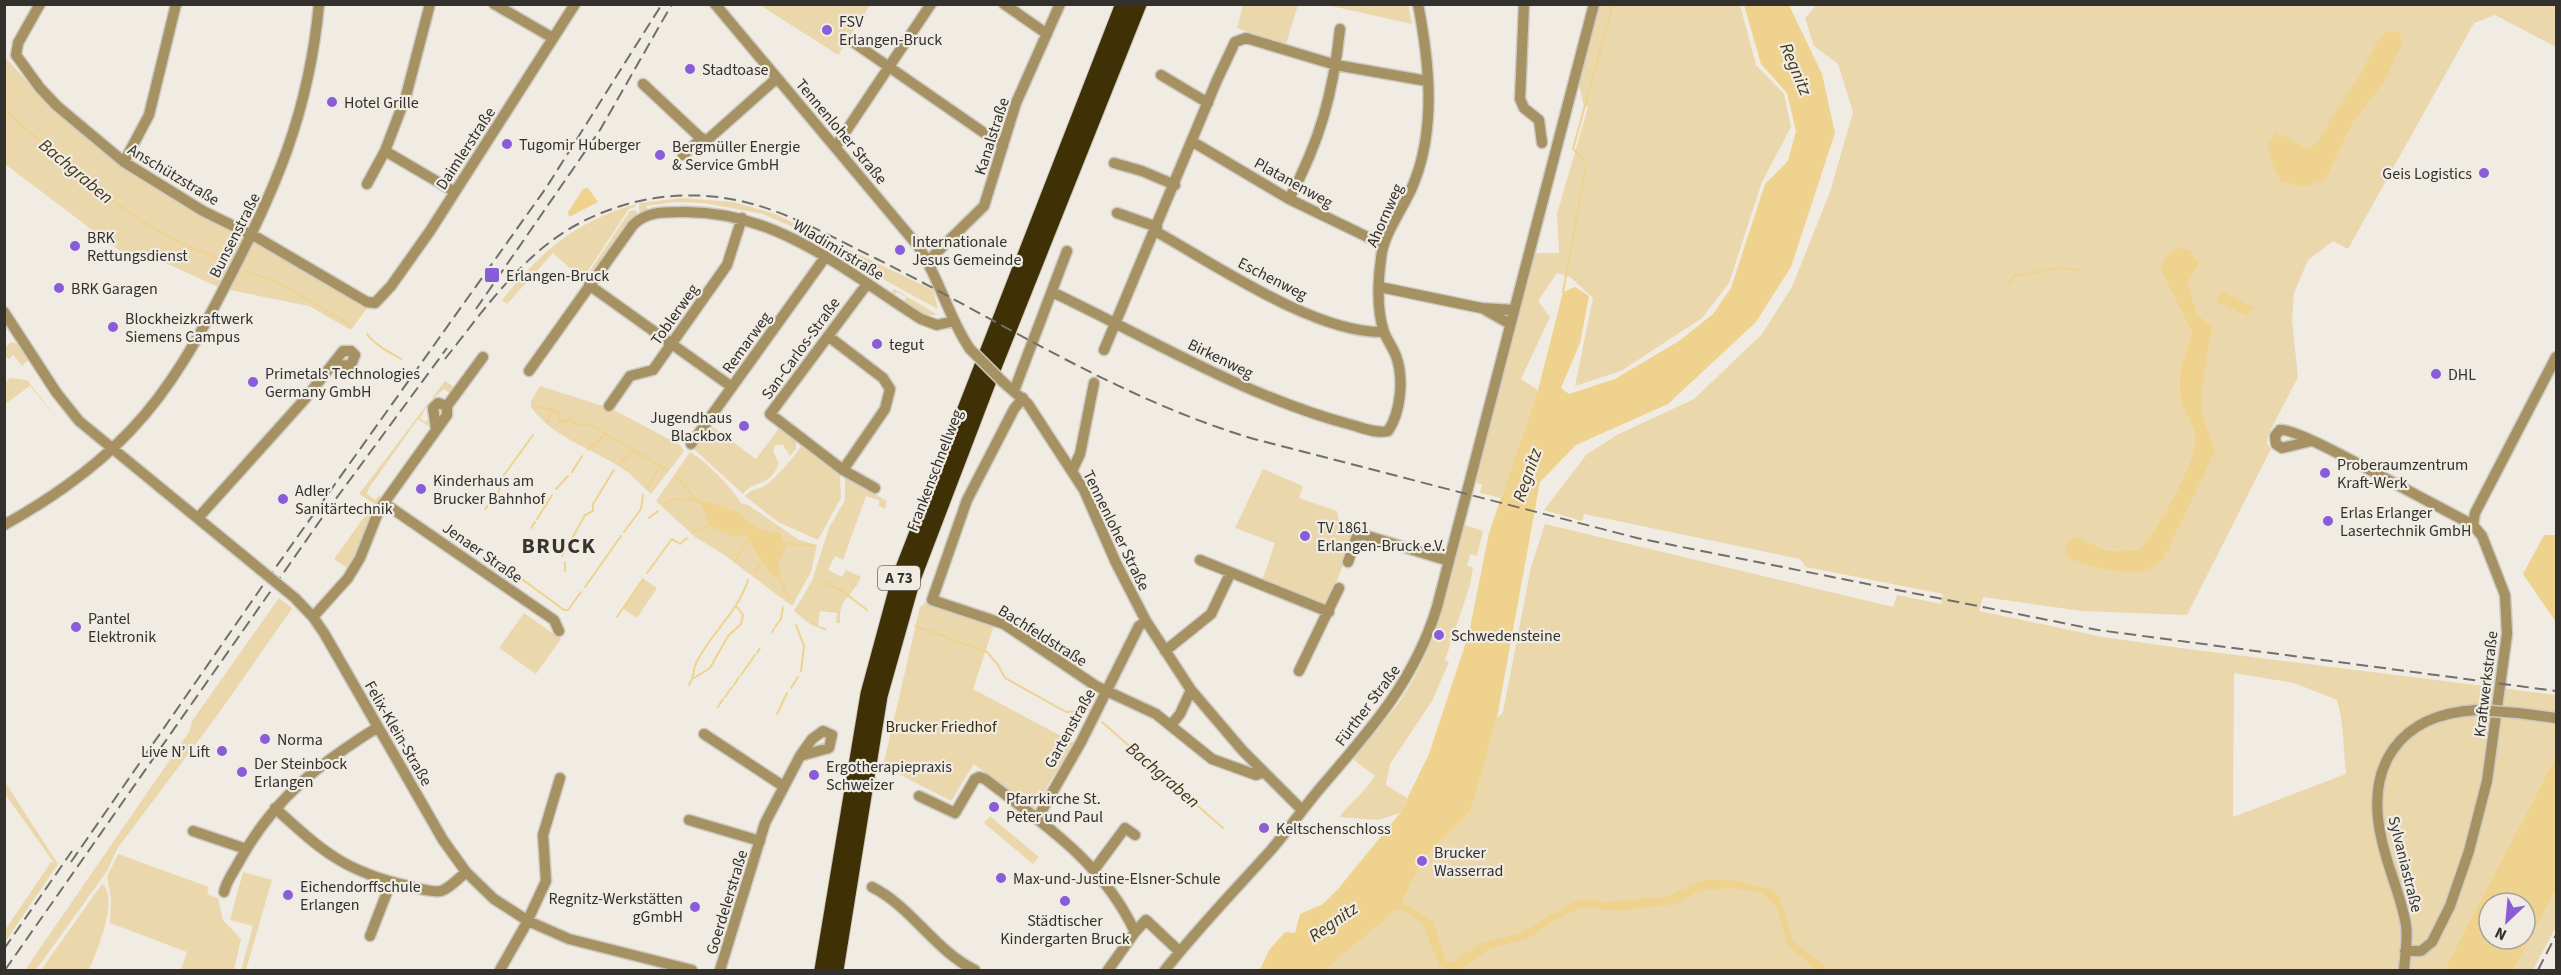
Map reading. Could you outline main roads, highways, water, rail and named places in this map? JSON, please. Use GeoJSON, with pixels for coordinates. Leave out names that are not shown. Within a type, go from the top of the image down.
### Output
{"type":"FeatureCollection","features":[{"type":"Feature","properties":{"kind":"highway"},"geometry":{"type":"LineString","coordinates":[[1094,76],[1116,4]]}},
{"type":"Feature","properties":{"kind":"highway","name":"Frankenschnellweg"},"geometry":{"type":"LineString","coordinates":[[822,970],[868,694],[900,576],[1123,4]]}},
{"type":"Feature","properties":{"kind":"highway","name":"Frankenschnellweg"},"geometry":{"type":"LineString","coordinates":[[836,970],[880,696],[913,579],[994,367],[1139,4]]}},
{"type":"Feature","properties":{"kind":"highway"},"geometry":{"type":"LineString","coordinates":[[1114,71],[1149,4]]}},
{"type":"Feature","properties":{"kind":"water","name":"Regnitz"},"geometry":{"type":"Polygon","coordinates":[[[1744,5],[1789,5],[1822,74],[1835,133],[1791,267],[1756,322],[1668,404],[1576,445],[1540,482],[1497,718],[1471,811],[1423,859],[1402,902],[1434,922],[1445,960],[1451,963],[1483,942],[1518,934],[1573,902],[1587,899],[1605,902],[1665,897],[1707,879],[1737,881],[1773,890],[1780,898],[1793,941],[1830,970],[1817,970],[1789,947],[1775,904],[1760,892],[1729,888],[1701,890],[1675,904],[1618,911],[1582,907],[1553,921],[1529,938],[1490,948],[1460,970],[1448,970],[1440,966],[1422,923],[1402,910],[1396,910],[1325,970],[1260,970],[1269,950],[1285,932],[1295,933],[1300,914],[1323,904],[1338,889],[1400,813],[1429,754],[1469,633],[1489,533],[1538,390],[1563,292],[1575,287],[1589,296],[1580,343],[1561,388],[1569,394],[1615,379],[1679,341],[1713,314],[1731,288],[1765,184],[1788,161],[1796,131],[1787,93],[1761,64],[1744,5]]]}},
{"type":"Feature","properties":{"kind":"water"},"geometry":{"type":"Polygon","coordinates":[[[2387,31],[2398,31],[2403,42],[2384,82],[2353,122],[2325,180],[2303,187],[2281,181],[2270,159],[2268,142],[2276,132],[2305,148],[2314,146],[2360,75],[2376,43],[2387,31]]]}},
{"type":"Feature","properties":{"kind":"water"},"geometry":{"type":"Polygon","coordinates":[[[588,188],[598,202],[569,217],[568,212],[583,189],[588,188]]]}},
{"type":"Feature","properties":{"kind":"water"},"geometry":{"type":"Polygon","coordinates":[[[2178,247],[2190,250],[2200,263],[2188,283],[2198,315],[2212,327],[2202,388],[2202,412],[2215,451],[2163,560],[2147,570],[2139,571],[2117,571],[2074,561],[2067,557],[2066,543],[2077,537],[2108,551],[2139,549],[2174,496],[2194,451],[2194,434],[2179,388],[2182,364],[2192,334],[2160,268],[2166,255],[2178,247]]]}},
{"type":"Feature","properties":{"kind":"water"},"geometry":{"type":"Polygon","coordinates":[[[2222,292],[2253,307],[2248,316],[2217,302],[2222,292]]]}},
{"type":"Feature","properties":{"kind":"water"},"geometry":{"type":"Polygon","coordinates":[[[705,501],[739,512],[744,519],[763,531],[779,532],[786,546],[778,563],[780,573],[774,577],[744,534],[735,537],[711,527],[700,503],[705,501]]]}},
{"type":"Feature","properties":{"kind":"water"},"geometry":{"type":"Polygon","coordinates":[[[2544,535],[2556,535],[2556,622],[2523,574],[2544,535]]]}},
{"type":"Feature","properties":{"kind":"water"},"geometry":{"type":"Polygon","coordinates":[[[2556,756],[2556,889],[2537,926],[2537,891],[2485,891],[2556,756]]]}},
{"type":"Feature","properties":{"kind":"water"},"geometry":{"type":"Polygon","coordinates":[[[2477,907],[2477,951],[2524,951],[2514,970],[2444,970],[2477,907]]]}},
{"type":"Feature","properties":{"kind":"waterway"},"geometry":{"type":"LineString","coordinates":[[1585,160],[1573,149],[1613,4]]}},
{"type":"Feature","properties":{"kind":"waterway","name":"Bachgraben"},"geometry":{"type":"LineString","coordinates":[[4,109],[112,200],[134,216],[184,245]]}},
{"type":"Feature","properties":{"kind":"waterway"},"geometry":{"type":"LineString","coordinates":[[1563,292],[1586,167]]}},
{"type":"Feature","properties":{"kind":"waterway","name":"Bachgraben"},"geometry":{"type":"LineString","coordinates":[[188,246],[226,262]]}},
{"type":"Feature","properties":{"kind":"waterway"},"geometry":{"type":"LineString","coordinates":[[2009,283],[2014,276],[2059,268],[2078,270]]}},
{"type":"Feature","properties":{"kind":"waterway","name":"Bachgraben"},"geometry":{"type":"LineString","coordinates":[[246,271],[281,284],[351,325]]}},
{"type":"Feature","properties":{"kind":"waterway","name":"Bachgraben"},"geometry":{"type":"LineString","coordinates":[[367,334],[378,345],[401,359]]}},
{"type":"Feature","properties":{"kind":"waterway","name":"Bachgraben"},"geometry":{"type":"LineString","coordinates":[[533,405],[558,412],[559,420],[563,422],[570,419],[576,425],[590,425],[668,470]]}},
{"type":"Feature","properties":{"kind":"waterway"},"geometry":{"type":"LineString","coordinates":[[547,422],[553,411]]}},
{"type":"Feature","properties":{"kind":"waterway"},"geometry":{"type":"LineString","coordinates":[[588,450],[606,434]]}},
{"type":"Feature","properties":{"kind":"waterway"},"geometry":{"type":"LineString","coordinates":[[485,509],[498,494],[504,475],[533,435]]}},
{"type":"Feature","properties":{"kind":"waterway"},"geometry":{"type":"LineString","coordinates":[[620,462],[633,452]]}},
{"type":"Feature","properties":{"kind":"waterway"},"geometry":{"type":"LineString","coordinates":[[572,472],[582,456]]}},
{"type":"Feature","properties":{"kind":"waterway"},"geometry":{"type":"LineString","coordinates":[[648,487],[660,466]]}},
{"type":"Feature","properties":{"kind":"waterway"},"geometry":{"type":"LineString","coordinates":[[562,556],[585,515],[593,511],[593,504],[614,470]]}},
{"type":"Feature","properties":{"kind":"waterway"},"geometry":{"type":"LineString","coordinates":[[556,489],[568,476]]}},
{"type":"Feature","properties":{"kind":"waterway","name":"Bachgraben"},"geometry":{"type":"LineString","coordinates":[[676,477],[700,503]]}},
{"type":"Feature","properties":{"kind":"waterway"},"geometry":{"type":"LineString","coordinates":[[537,519],[552,495]]}},
{"type":"Feature","properties":{"kind":"waterway"},"geometry":{"type":"LineString","coordinates":[[624,532],[641,509],[643,495]]}},
{"type":"Feature","properties":{"kind":"waterway"},"geometry":{"type":"LineString","coordinates":[[664,505],[673,499],[694,500]]}},
{"type":"Feature","properties":{"kind":"waterway"},"geometry":{"type":"LineString","coordinates":[[649,518],[658,511]]}},
{"type":"Feature","properties":{"kind":"waterway"},"geometry":{"type":"LineString","coordinates":[[531,528],[535,522]]}},
{"type":"Feature","properties":{"kind":"waterway"},"geometry":{"type":"LineString","coordinates":[[693,532],[712,524]]}},
{"type":"Feature","properties":{"kind":"waterway"},"geometry":{"type":"LineString","coordinates":[[585,587],[621,536]]}},
{"type":"Feature","properties":{"kind":"waterway"},"geometry":{"type":"LineString","coordinates":[[647,573],[672,539],[680,544],[687,538]]}},
{"type":"Feature","properties":{"kind":"waterway"},"geometry":{"type":"LineString","coordinates":[[735,561],[749,538]]}},
{"type":"Feature","properties":{"kind":"waterway"},"geometry":{"type":"LineString","coordinates":[[785,543],[815,546]]}},
{"type":"Feature","properties":{"kind":"waterway"},"geometry":{"type":"LineString","coordinates":[[565,562],[565,571]]}},
{"type":"Feature","properties":{"kind":"waterway"},"geometry":{"type":"LineString","coordinates":[[755,571],[763,562]]}},
{"type":"Feature","properties":{"kind":"waterway"},"geometry":{"type":"LineString","coordinates":[[515,574],[564,610],[568,610],[581,592]]}},
{"type":"Feature","properties":{"kind":"waterway"},"geometry":{"type":"LineString","coordinates":[[778,574],[789,599]]}},
{"type":"Feature","properties":{"kind":"waterway"},"geometry":{"type":"LineString","coordinates":[[617,617],[643,579]]}},
{"type":"Feature","properties":{"kind":"waterway"},"geometry":{"type":"LineString","coordinates":[[689,685],[702,652],[738,602],[748,580]]}},
{"type":"Feature","properties":{"kind":"waterway","name":"Bachgraben"},"geometry":{"type":"LineString","coordinates":[[823,582],[841,590],[867,610]]}},
{"type":"Feature","properties":{"kind":"waterway"},"geometry":{"type":"LineString","coordinates":[[694,678],[710,668],[728,636],[741,624],[743,615],[737,607]]}},
{"type":"Feature","properties":{"kind":"waterway"},"geometry":{"type":"LineString","coordinates":[[775,627],[781,619],[783,608]]}},
{"type":"Feature","properties":{"kind":"waterway"},"geometry":{"type":"LineString","coordinates":[[796,625],[804,646],[801,671]]}},
{"type":"Feature","properties":{"kind":"waterway","name":"Bachgraben"},"geometry":{"type":"LineString","coordinates":[[915,626],[987,652],[1005,678],[1066,712],[1089,710]]}},
{"type":"Feature","properties":{"kind":"waterway"},"geometry":{"type":"LineString","coordinates":[[757,653],[760,648]]}},
{"type":"Feature","properties":{"kind":"waterway"},"geometry":{"type":"LineString","coordinates":[[741,675],[755,655]]}},
{"type":"Feature","properties":{"kind":"waterway"},"geometry":{"type":"LineString","coordinates":[[734,685],[739,677]]}},
{"type":"Feature","properties":{"kind":"waterway"},"geometry":{"type":"LineString","coordinates":[[791,688],[798,677]]}},
{"type":"Feature","properties":{"kind":"waterway"},"geometry":{"type":"LineString","coordinates":[[725,697],[732,687]]}},
{"type":"Feature","properties":{"kind":"waterway"},"geometry":{"type":"LineString","coordinates":[[777,714],[787,693]]}},
{"type":"Feature","properties":{"kind":"waterway"},"geometry":{"type":"LineString","coordinates":[[718,707],[723,699]]}},
{"type":"Feature","properties":{"kind":"waterway","name":"Bachgraben"},"geometry":{"type":"LineString","coordinates":[[1102,722],[1223,828]]}},
{"type":"Feature","properties":{"kind":"railway"},"geometry":{"type":"LineString","coordinates":[[71,862],[261,588],[546,188],[662,4]]}},
{"type":"Feature","properties":{"kind":"railway"},"geometry":{"type":"LineString","coordinates":[[476,309],[600,130],[672,4]]}},
{"type":"Feature","properties":{"kind":"railway"},"geometry":{"type":"LineString","coordinates":[[445,359],[505,284],[539,251],[578,224],[615,208],[655,198],[695,195],[736,200],[773,210],[825,233],[1108,381],[1156,403],[1254,439],[1637,538],[2098,630],[2556,691]]}},
{"type":"Feature","properties":{"kind":"railway"},"geometry":{"type":"LineString","coordinates":[[5,970],[324,515],[447,348]]}},
{"type":"Feature","properties":{"kind":"railway"},"geometry":{"type":"LineString","coordinates":[[4,949],[72,851]]}},
{"type":"Feature","properties":{"kind":"railway"},"geometry":{"type":"LineString","coordinates":[[2538,970],[2556,935]]}},
{"type":"Feature","properties":{"kind":"place","name":"FSV Erlangen-Bruck"},"geometry":{"type":"Point","coordinates":[827,30]}},
{"type":"Feature","properties":{"kind":"place","name":"Stadtoase"},"geometry":{"type":"Point","coordinates":[690,69]}},
{"type":"Feature","properties":{"kind":"place","name":"Hotel Grille"},"geometry":{"type":"Point","coordinates":[332,102]}},
{"type":"Feature","properties":{"kind":"place","name":"Tugomir Huberger"},"geometry":{"type":"Point","coordinates":[507,144]}},
{"type":"Feature","properties":{"kind":"place","name":"Bergmüller Energie & Service GmbH"},"geometry":{"type":"Point","coordinates":[660,155]}},
{"type":"Feature","properties":{"kind":"place","name":"Geis Logistics"},"geometry":{"type":"Point","coordinates":[2484,173]}},
{"type":"Feature","properties":{"kind":"place","name":"BRK Rettungsdienst"},"geometry":{"type":"Point","coordinates":[75,246]}},
{"type":"Feature","properties":{"kind":"place","name":"Internationale Jesus Gemeinde"},"geometry":{"type":"Point","coordinates":[900,250]}},
{"type":"Feature","properties":{"kind":"place","name":"Erlangen-Bruck"},"geometry":{"type":"Point","coordinates":[492,275]}},
{"type":"Feature","properties":{"kind":"place","name":"BRK Garagen"},"geometry":{"type":"Point","coordinates":[59,288]}},
{"type":"Feature","properties":{"kind":"place","name":"Blockheizkraftwerk Siemens Campus"},"geometry":{"type":"Point","coordinates":[113,327]}},
{"type":"Feature","properties":{"kind":"place","name":"tegut"},"geometry":{"type":"Point","coordinates":[877,344]}},
{"type":"Feature","properties":{"kind":"place","name":"DHL"},"geometry":{"type":"Point","coordinates":[2436,374]}},
{"type":"Feature","properties":{"kind":"place","name":"Primetals Technologies Germany GmbH"},"geometry":{"type":"Point","coordinates":[253,382]}},
{"type":"Feature","properties":{"kind":"place","name":"Jugendhaus Blackbox"},"geometry":{"type":"Point","coordinates":[744,426]}},
{"type":"Feature","properties":{"kind":"place","name":"Proberaumzentrum Kraft-Werk"},"geometry":{"type":"Point","coordinates":[2325,473]}},
{"type":"Feature","properties":{"kind":"place","name":"Kinderhaus am Brucker Bahnhof"},"geometry":{"type":"Point","coordinates":[421,489]}},
{"type":"Feature","properties":{"kind":"place","name":"Adler Sanitärtechnik"},"geometry":{"type":"Point","coordinates":[283,499]}},
{"type":"Feature","properties":{"kind":"place","name":"Erlas Erlanger Lasertechnik GmbH"},"geometry":{"type":"Point","coordinates":[2328,521]}},
{"type":"Feature","properties":{"kind":"place","name":"TV 1861 Erlangen-Bruck e.V."},"geometry":{"type":"Point","coordinates":[1305,536]}},
{"type":"Feature","properties":{"kind":"place","name":"Pantel Elektronik"},"geometry":{"type":"Point","coordinates":[76,627]}},
{"type":"Feature","properties":{"kind":"place","name":"Schwedensteine"},"geometry":{"type":"Point","coordinates":[1439,635]}},
{"type":"Feature","properties":{"kind":"place","name":"Norma"},"geometry":{"type":"Point","coordinates":[265,739]}},
{"type":"Feature","properties":{"kind":"place","name":"Live N’ Lift"},"geometry":{"type":"Point","coordinates":[222,751]}},
{"type":"Feature","properties":{"kind":"place","name":"Der Steinbock Erlangen"},"geometry":{"type":"Point","coordinates":[242,772]}},
{"type":"Feature","properties":{"kind":"place","name":"Ergotherapiepraxis Schweizer"},"geometry":{"type":"Point","coordinates":[814,775]}},
{"type":"Feature","properties":{"kind":"place","name":"Pfarrkirche St. Peter und Paul"},"geometry":{"type":"Point","coordinates":[994,807]}},
{"type":"Feature","properties":{"kind":"place","name":"Keltschenschloss"},"geometry":{"type":"Point","coordinates":[1264,828]}},
{"type":"Feature","properties":{"kind":"place","name":"Brucker Wasserrad"},"geometry":{"type":"Point","coordinates":[1422,861]}},
{"type":"Feature","properties":{"kind":"place","name":"Max-und-Justine-Elsner-Schule"},"geometry":{"type":"Point","coordinates":[1001,878]}},
{"type":"Feature","properties":{"kind":"place","name":"Eichendorffschule Erlangen"},"geometry":{"type":"Point","coordinates":[288,895]}},
{"type":"Feature","properties":{"kind":"place","name":"Städtischer Kindergarten Bruck"},"geometry":{"type":"Point","coordinates":[1065,901]}},
{"type":"Feature","properties":{"kind":"place","name":"Regnitz-Werkstätten gGmbH"},"geometry":{"type":"Point","coordinates":[695,907]}},
{"type":"Feature","properties":{"kind":"district","name":"BRUCK"},"geometry":{"type":"Point","coordinates":[559,545]}},
{"type":"Feature","properties":{"kind":"park label","name":"Brucker Friedhof"},"geometry":{"type":"Point","coordinates":[941,726]}}]}
